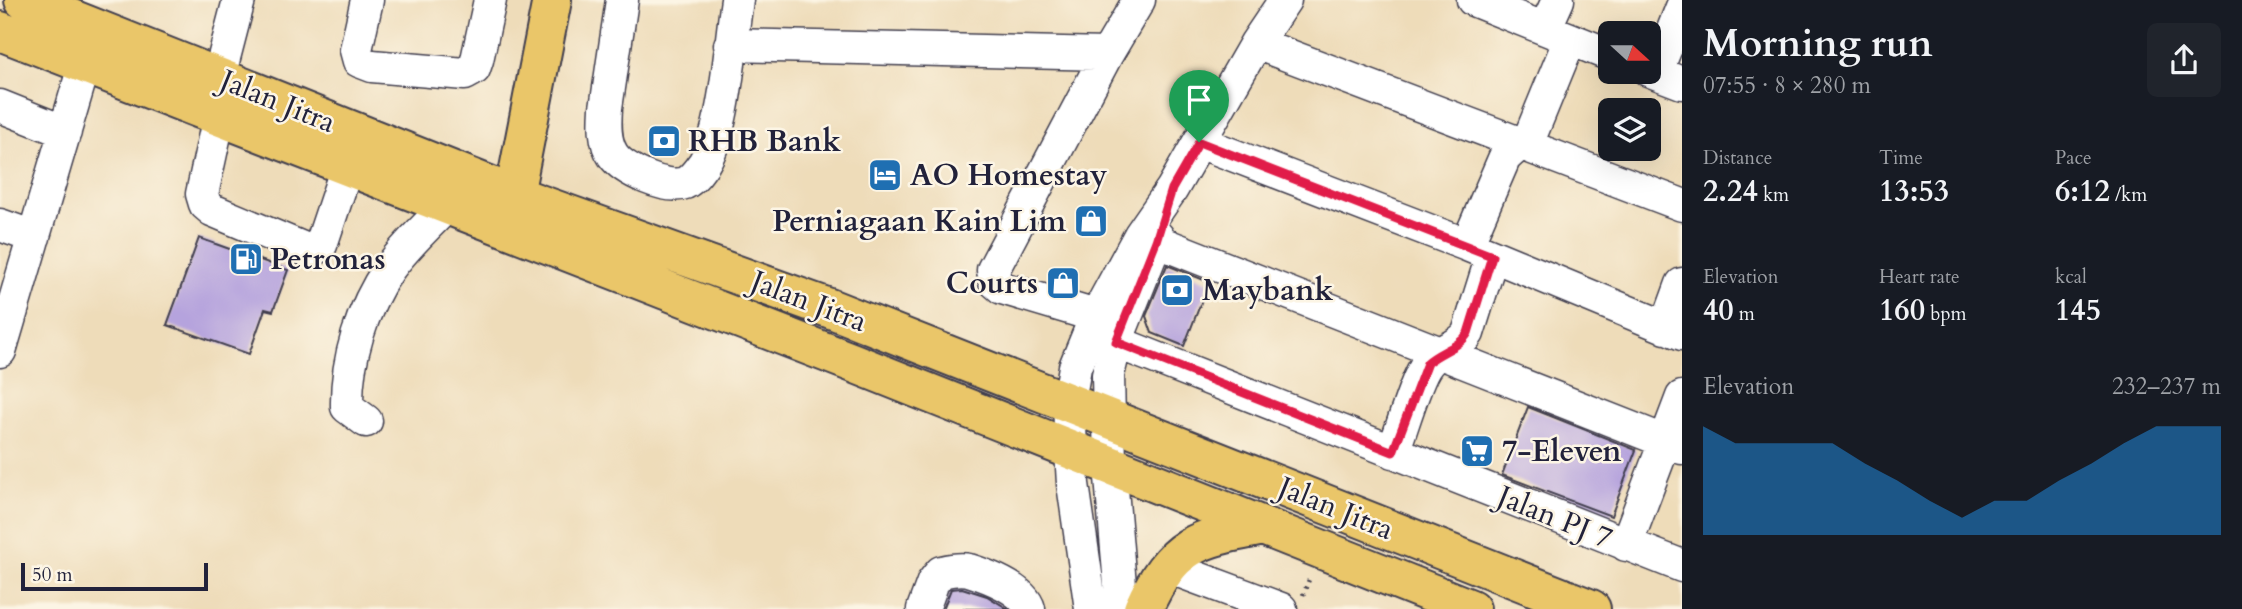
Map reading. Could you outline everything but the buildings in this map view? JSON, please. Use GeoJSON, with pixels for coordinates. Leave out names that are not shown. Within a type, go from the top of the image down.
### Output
{"type":"FeatureCollection","features":[{"type":"Feature","properties":{"kind":"main road"},"geometry":{"type":"LineString","coordinates":[[514,195],[552,0]]}},
{"type":"Feature","properties":{"kind":"main road","name":"Jalan Jitra"},"geometry":{"type":"LineString","coordinates":[[36,2],[514,195],[829,308],[1591,609]]}},
{"type":"Feature","properties":{"kind":"main road","name":"Jalan Jitra"},"geometry":{"type":"LineString","coordinates":[[0,31],[1471,609]]}},
{"type":"Feature","properties":{"kind":"main road"},"geometry":{"type":"LineString","coordinates":[[1143,609],[1168,567],[1179,554],[1193,544],[1211,536],[1263,526]]}},
{"type":"Feature","properties":{"kind":"street"},"geometry":{"type":"LineString","coordinates":[[219,77],[239,0]]}},
{"type":"Feature","properties":{"kind":"street"},"geometry":{"type":"LineString","coordinates":[[366,0],[356,50],[359,61],[372,66],[465,74],[474,69],[490,0]]}},
{"type":"Feature","properties":{"kind":"street"},"geometry":{"type":"LineString","coordinates":[[622,0],[605,124],[612,153],[631,172],[671,184],[685,183],[695,176],[712,145],[719,122],[737,0]]}},
{"type":"Feature","properties":{"kind":"street"},"geometry":{"type":"LineString","coordinates":[[1096,316],[1002,288],[995,282],[993,270],[1107,54],[1139,0]]}},
{"type":"Feature","properties":{"kind":"street"},"geometry":{"type":"LineString","coordinates":[[1091,609],[1071,450],[1069,402],[1075,367],[1096,316],[1140,235],[1172,189],[1256,43],[1285,0]]}},
{"type":"Feature","properties":{"kind":"street"},"geometry":{"type":"LineString","coordinates":[[1473,0],[1598,50]]}},
{"type":"Feature","properties":{"kind":"street"},"geometry":{"type":"LineString","coordinates":[[1393,452],[1424,369],[1439,353],[1457,345],[1468,333],[1479,251],[1504,159],[1509,152],[1528,139],[1532,132],[1558,34],[1558,0]]}},
{"type":"Feature","properties":{"kind":"street"},"geometry":{"type":"LineString","coordinates":[[1662,75],[1682,7]]}},
{"type":"Feature","properties":{"kind":"street"},"geometry":{"type":"LineString","coordinates":[[1256,43],[1682,205]]}},
{"type":"Feature","properties":{"kind":"street"},"geometry":{"type":"LineString","coordinates":[[730,45],[1107,54]]}},
{"type":"Feature","properties":{"kind":"street"},"geometry":{"type":"LineString","coordinates":[[0,350],[85,63]]}},
{"type":"Feature","properties":{"kind":"street"},"geometry":{"type":"LineString","coordinates":[[0,106],[65,132]]}},
{"type":"Feature","properties":{"kind":"street"},"geometry":{"type":"LineString","coordinates":[[219,116],[202,194],[205,204],[212,210],[307,250],[314,250],[321,245],[347,167]]}},
{"type":"Feature","properties":{"kind":"street"},"geometry":{"type":"LineString","coordinates":[[1199,142],[1479,251],[1674,331],[1682,284]]}},
{"type":"Feature","properties":{"kind":"street"},"geometry":{"type":"LineString","coordinates":[[1122,609],[1110,465],[1108,375],[1116,342],[1156,241],[1172,189]]}},
{"type":"Feature","properties":{"kind":"street"},"geometry":{"type":"LineString","coordinates":[[366,421],[347,407],[346,381],[356,342],[372,298],[390,268],[447,205]]}},
{"type":"Feature","properties":{"kind":"street"},"geometry":{"type":"LineString","coordinates":[[0,225],[34,237]]}},
{"type":"Feature","properties":{"kind":"street"},"geometry":{"type":"LineString","coordinates":[[1156,241],[1674,445]]}},
{"type":"Feature","properties":{"kind":"street","name":"Jalan PJ 7"},"geometry":{"type":"LineString","coordinates":[[1116,342],[1682,566]]}},
{"type":"Feature","properties":{"kind":"street"},"geometry":{"type":"LineString","coordinates":[[1626,545],[1674,445],[1682,397]]}},
{"type":"Feature","properties":{"kind":"street"},"geometry":{"type":"LineString","coordinates":[[1168,567],[1281,609]]}},
{"type":"Feature","properties":{"kind":"street"},"geometry":{"type":"LineString","coordinates":[[923,609],[933,582],[941,572],[967,570],[1017,590],[1027,600],[1029,609]]}},
{"type":"Feature","properties":{"kind":"place","name":"RHB Bank"},"geometry":{"type":"Point","coordinates":[664,141]}},
{"type":"Feature","properties":{"kind":"place","name":"AO Homestay"},"geometry":{"type":"Point","coordinates":[885,175]}},
{"type":"Feature","properties":{"kind":"place","name":"Perniagaan Kain Lim"},"geometry":{"type":"Point","coordinates":[1091,221]}},
{"type":"Feature","properties":{"kind":"place","name":"Petronas"},"geometry":{"type":"Point","coordinates":[246,259]}},
{"type":"Feature","properties":{"kind":"place","name":"Courts"},"geometry":{"type":"Point","coordinates":[1063,283]}},
{"type":"Feature","properties":{"kind":"place","name":"Maybank"},"geometry":{"type":"Point","coordinates":[1177,290]}},
{"type":"Feature","properties":{"kind":"place","name":"7-Eleven"},"geometry":{"type":"Point","coordinates":[1477,451]}},
{"type":"Feature","properties":{"kind":"route"},"geometry":{"type":"LineString","coordinates":[[1199,142],[1492,256],[1464,341],[1439,353],[1427,363],[1393,452],[1116,342],[1156,241],[1172,189],[1199,142]]}}]}
